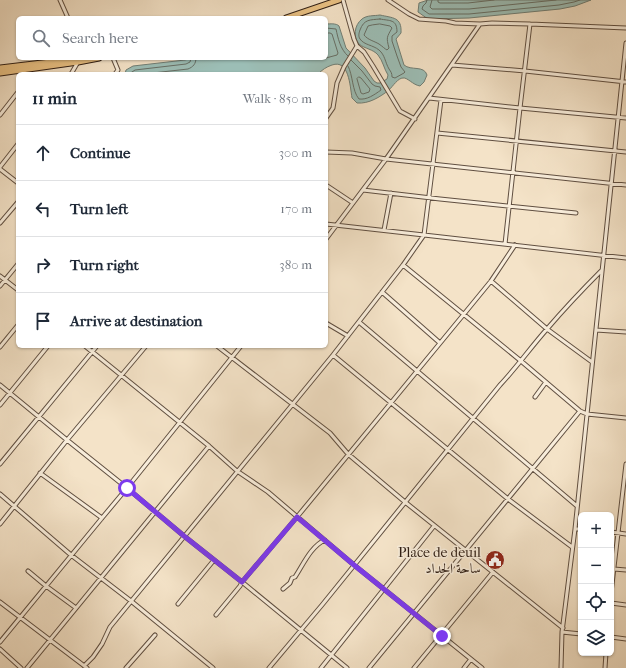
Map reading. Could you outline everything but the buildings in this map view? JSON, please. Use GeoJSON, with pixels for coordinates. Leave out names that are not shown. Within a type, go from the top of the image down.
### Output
{"type":"FeatureCollection","features":[{"type":"Feature","properties":{"kind":"highway"},"geometry":{"type":"LineString","coordinates":[[292,16],[339,0]]}},
{"type":"Feature","properties":{"kind":"highway"},"geometry":{"type":"LineString","coordinates":[[0,67],[72,60]]}},
{"type":"Feature","properties":{"kind":"highway"},"geometry":{"type":"LineString","coordinates":[[0,73],[75,60]]}},
{"type":"Feature","properties":{"kind":"street"},"geometry":{"type":"LineString","coordinates":[[60,0],[67,16]]}},
{"type":"Feature","properties":{"kind":"street"},"geometry":{"type":"LineString","coordinates":[[343,0],[357,46],[364,52],[400,111],[414,119]]}},
{"type":"Feature","properties":{"kind":"street"},"geometry":{"type":"LineString","coordinates":[[388,0],[409,14],[420,19],[455,23],[626,28]]}},
{"type":"Feature","properties":{"kind":"street"},"geometry":{"type":"LineString","coordinates":[[328,236],[386,159],[480,24]]}},
{"type":"Feature","properties":{"kind":"street"},"geometry":{"type":"LineString","coordinates":[[506,244],[512,173],[530,24]]}},
{"type":"Feature","properties":{"kind":"street"},"geometry":{"type":"LineString","coordinates":[[561,668],[562,632],[575,529],[626,43]]}},
{"type":"Feature","properties":{"kind":"street"},"geometry":{"type":"LineString","coordinates":[[328,115],[333,108],[337,83],[344,67],[357,46]]}},
{"type":"Feature","properties":{"kind":"street"},"geometry":{"type":"LineString","coordinates":[[72,72],[80,60]]}},
{"type":"Feature","properties":{"kind":"street"},"geometry":{"type":"LineString","coordinates":[[114,60],[118,70]]}},
{"type":"Feature","properties":{"kind":"street"},"geometry":{"type":"LineString","coordinates":[[452,65],[626,82]]}},
{"type":"Feature","properties":{"kind":"street"},"geometry":{"type":"LineString","coordinates":[[30,72],[31,68]]}},
{"type":"Feature","properties":{"kind":"street"},"geometry":{"type":"LineString","coordinates":[[0,115],[16,95]]}},
{"type":"Feature","properties":{"kind":"street"},"geometry":{"type":"LineString","coordinates":[[429,98],[626,118]]}},
{"type":"Feature","properties":{"kind":"street"},"geometry":{"type":"LineString","coordinates":[[0,602],[86,667],[102,644],[110,627],[131,600],[333,355],[403,265],[424,234],[441,100]]}},
{"type":"Feature","properties":{"kind":"street"},"geometry":{"type":"LineString","coordinates":[[437,133],[626,152]]}},
{"type":"Feature","properties":{"kind":"street"},"geometry":{"type":"LineString","coordinates":[[16,147],[0,168],[16,181]]}},
{"type":"Feature","properties":{"kind":"street"},"geometry":{"type":"LineString","coordinates":[[328,152],[352,153],[433,165],[626,185]]}},
{"type":"Feature","properties":{"kind":"street"},"geometry":{"type":"LineString","coordinates":[[328,186],[353,203]]}},
{"type":"Feature","properties":{"kind":"street"},"geometry":{"type":"LineString","coordinates":[[363,190],[576,213]]}},
{"type":"Feature","properties":{"kind":"street"},"geometry":{"type":"LineString","coordinates":[[384,230],[390,193]]}},
{"type":"Feature","properties":{"kind":"street"},"geometry":{"type":"LineString","coordinates":[[0,224],[16,204]]}},
{"type":"Feature","properties":{"kind":"street"},"geometry":{"type":"LineString","coordinates":[[328,224],[424,234],[626,258]]}},
{"type":"Feature","properties":{"kind":"street"},"geometry":{"type":"LineString","coordinates":[[216,615],[491,281],[515,245]]}},
{"type":"Feature","properties":{"kind":"street"},"geometry":{"type":"LineString","coordinates":[[403,265],[580,411],[587,414],[626,418]]}},
{"type":"Feature","properties":{"kind":"street"},"geometry":{"type":"LineString","coordinates":[[0,286],[16,266]]}},
{"type":"Feature","properties":{"kind":"street"},"geometry":{"type":"LineString","coordinates":[[269,668],[547,329],[602,270]]}},
{"type":"Feature","properties":{"kind":"street"},"geometry":{"type":"LineString","coordinates":[[0,276],[16,288]]}},
{"type":"Feature","properties":{"kind":"street"},"geometry":{"type":"LineString","coordinates":[[491,281],[547,329],[592,362]]}},
{"type":"Feature","properties":{"kind":"street"},"geometry":{"type":"LineString","coordinates":[[382,292],[440,343]]}},
{"type":"Feature","properties":{"kind":"street"},"geometry":{"type":"LineString","coordinates":[[359,322],[577,506]]}},
{"type":"Feature","properties":{"kind":"street"},"geometry":{"type":"LineString","coordinates":[[328,324],[348,336]]}},
{"type":"Feature","properties":{"kind":"street"},"geometry":{"type":"LineString","coordinates":[[0,347],[16,327]]}},
{"type":"Feature","properties":{"kind":"street"},"geometry":{"type":"LineString","coordinates":[[596,330],[626,332]]}},
{"type":"Feature","properties":{"kind":"street"},"geometry":{"type":"LineString","coordinates":[[0,405],[46,348]]}},
{"type":"Feature","properties":{"kind":"street"},"geometry":{"type":"LineString","coordinates":[[87,348],[209,446],[237,471],[268,492],[354,565],[482,668]]}},
{"type":"Feature","properties":{"kind":"street"},"geometry":{"type":"LineString","coordinates":[[0,464],[95,348]]}},
{"type":"Feature","properties":{"kind":"street"},"geometry":{"type":"LineString","coordinates":[[0,524],[67,440],[144,348]]}},
{"type":"Feature","properties":{"kind":"street"},"geometry":{"type":"LineString","coordinates":[[220,348],[330,433],[348,454],[405,502],[563,628]]}},
{"type":"Feature","properties":{"kind":"street"},"geometry":{"type":"LineString","coordinates":[[0,642],[180,423],[240,348]]}},
{"type":"Feature","properties":{"kind":"street"},"geometry":{"type":"LineString","coordinates":[[333,355],[508,499],[572,547]]}},
{"type":"Feature","properties":{"kind":"street"},"geometry":{"type":"LineString","coordinates":[[535,397],[546,382]]}},
{"type":"Feature","properties":{"kind":"street"},"geometry":{"type":"LineString","coordinates":[[0,385],[347,668]]}},
{"type":"Feature","properties":{"kind":"street"},"geometry":{"type":"LineString","coordinates":[[369,668],[580,411]]}},
{"type":"Feature","properties":{"kind":"street"},"geometry":{"type":"LineString","coordinates":[[27,668],[209,446]]}},
{"type":"Feature","properties":{"kind":"street"},"geometry":{"type":"LineString","coordinates":[[626,464],[624,496],[614,569],[626,570]]}},
{"type":"Feature","properties":{"kind":"street"},"geometry":{"type":"LineString","coordinates":[[40,473],[102,518]]}},
{"type":"Feature","properties":{"kind":"street"},"geometry":{"type":"LineString","coordinates":[[0,494],[71,555],[131,600],[213,668]]}},
{"type":"Feature","properties":{"kind":"street"},"geometry":{"type":"LineString","coordinates":[[321,668],[434,526]]}},
{"type":"Feature","properties":{"kind":"street"},"geometry":{"type":"LineString","coordinates":[[614,532],[626,534]]}},
{"type":"Feature","properties":{"kind":"street"},"geometry":{"type":"LineString","coordinates":[[283,589],[290,583],[292,578],[295,577],[318,544],[325,540]]}},
{"type":"Feature","properties":{"kind":"street"},"geometry":{"type":"LineString","coordinates":[[178,604],[214,560]]}},
{"type":"Feature","properties":{"kind":"street"},"geometry":{"type":"LineString","coordinates":[[28,571],[76,608]]}},
{"type":"Feature","properties":{"kind":"street"},"geometry":{"type":"LineString","coordinates":[[414,668],[442,636],[493,572]]}},
{"type":"Feature","properties":{"kind":"street"},"geometry":{"type":"LineString","coordinates":[[614,603],[626,605]]}},
{"type":"Feature","properties":{"kind":"street"},"geometry":{"type":"LineString","coordinates":[[562,632],[578,634]]}},
{"type":"Feature","properties":{"kind":"street"},"geometry":{"type":"LineString","coordinates":[[126,668],[155,635]]}},
{"type":"Feature","properties":{"kind":"street"},"geometry":{"type":"LineString","coordinates":[[614,637],[626,639]]}},
{"type":"Feature","properties":{"kind":"street"},"geometry":{"type":"LineString","coordinates":[[0,649],[21,668]]}},
{"type":"Feature","properties":{"kind":"street"},"geometry":{"type":"LineString","coordinates":[[605,668],[606,656]]}},
{"type":"Feature","properties":{"kind":"street"},"geometry":{"type":"LineString","coordinates":[[464,668],[471,659]]}},
{"type":"Feature","properties":{"kind":"water"},"geometry":{"type":"Polygon","coordinates":[[[428,0],[591,0],[575,6],[560,9],[469,18],[428,19],[418,12],[419,3],[428,0]]]}},
{"type":"Feature","properties":{"kind":"water"},"geometry":{"type":"Polygon","coordinates":[[[380,15],[396,19],[398,21],[401,28],[401,33],[396,39],[404,65],[410,68],[423,70],[427,75],[424,82],[420,86],[405,78],[401,78],[389,90],[374,100],[357,103],[352,98],[348,75],[342,66],[338,64],[332,65],[320,72],[126,72],[126,70],[133,66],[185,60],[328,60],[328,24],[336,24],[339,26],[346,48],[365,68],[374,81],[380,83],[387,79],[388,75],[381,60],[376,53],[359,44],[355,35],[359,22],[368,16],[380,15]]]}},
{"type":"Feature","properties":{"kind":"place","name":"Place de deuil ساحة الحداد"},"geometry":{"type":"Point","coordinates":[495,560]}},
{"type":"Feature","properties":{"kind":"route"},"geometry":{"type":"LineString","coordinates":[[127,488],[242,582],[297,517],[442,636]]}}]}
